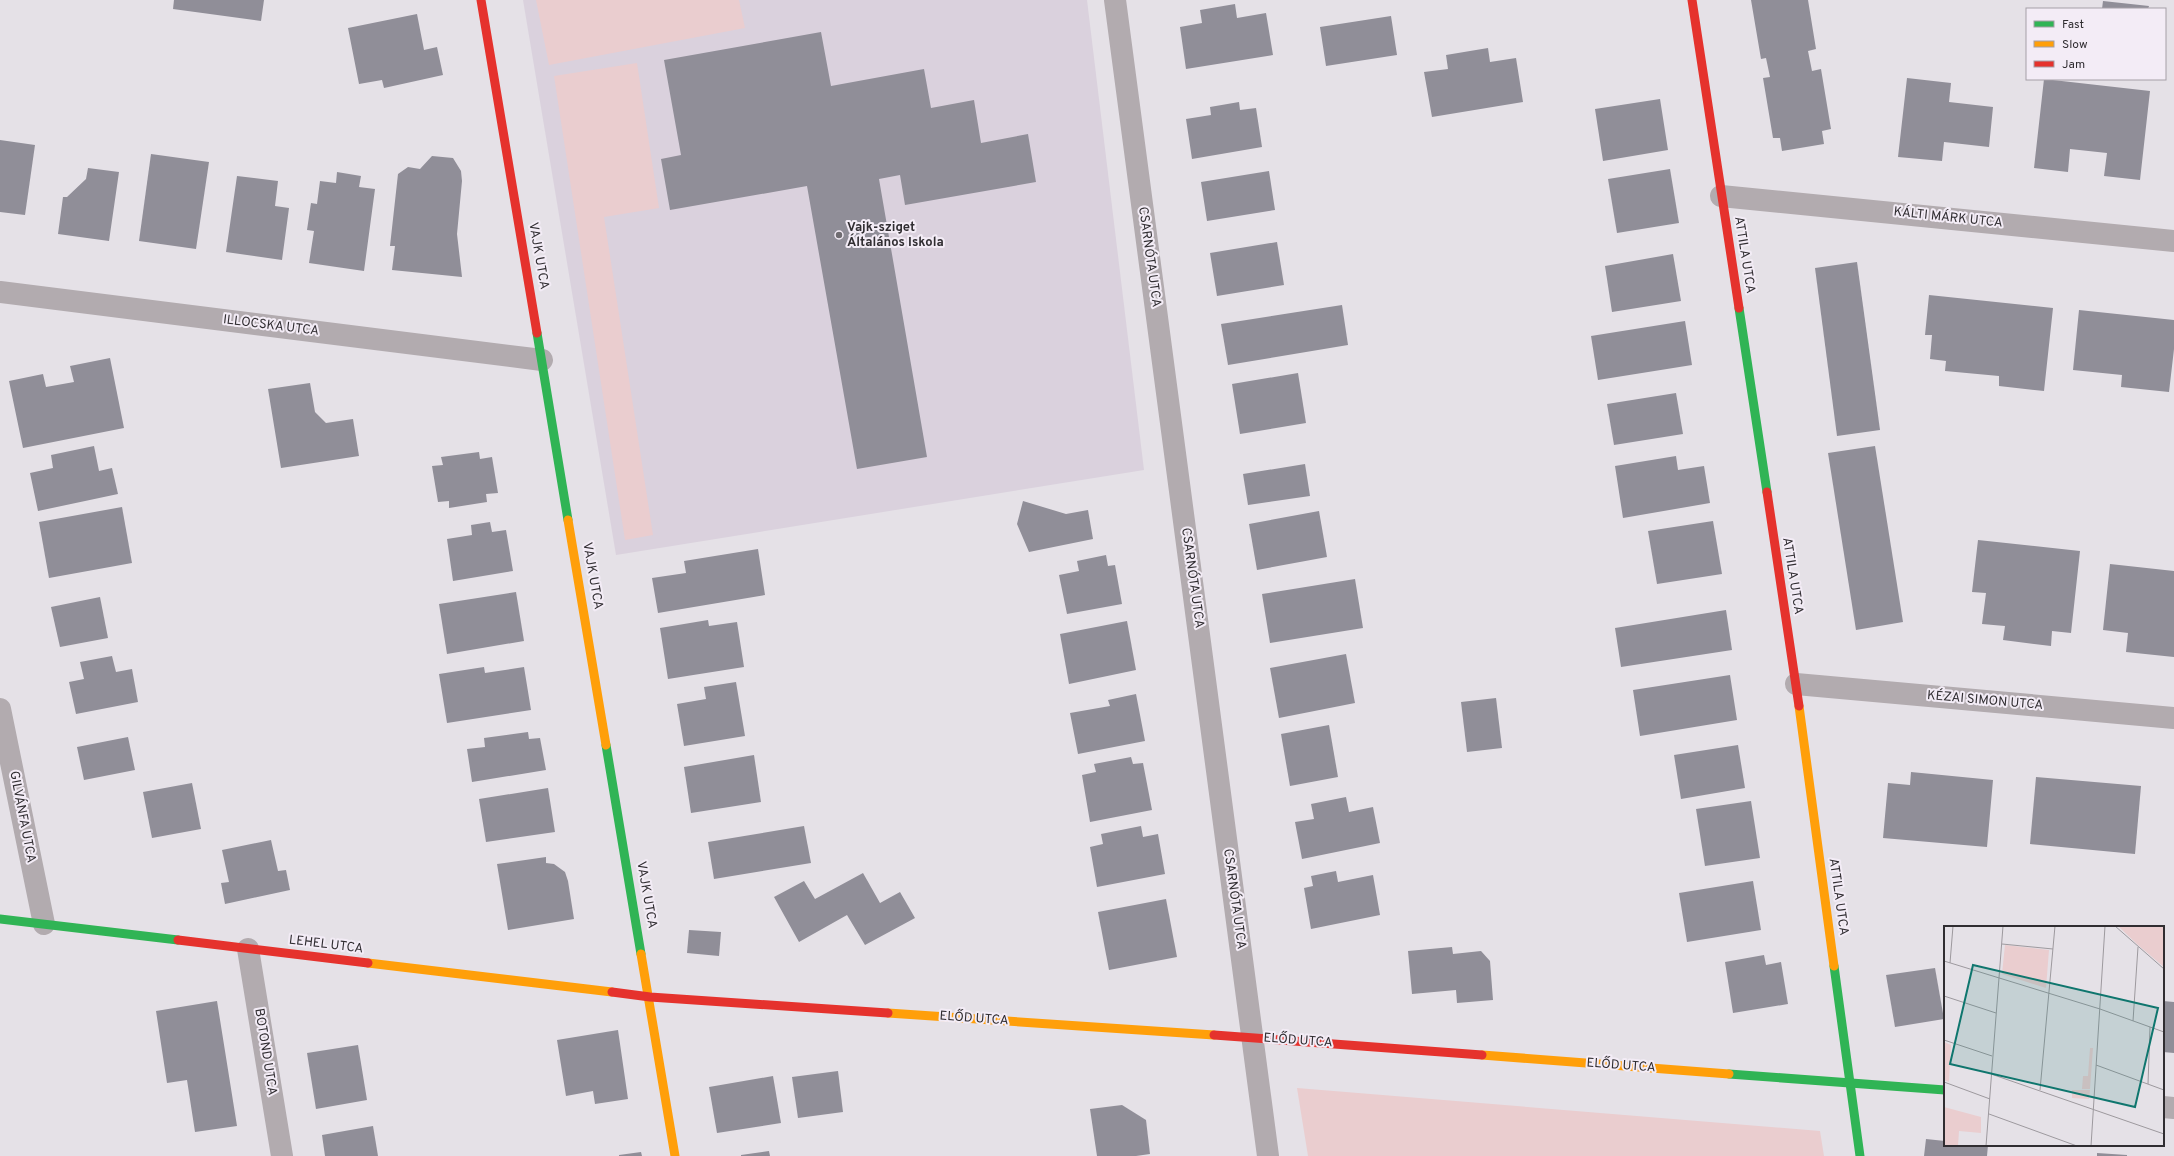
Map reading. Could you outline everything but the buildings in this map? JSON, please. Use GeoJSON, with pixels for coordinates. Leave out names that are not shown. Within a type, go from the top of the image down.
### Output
{"type":"FeatureCollection","features":[{"type":"Feature","properties":{"kind":"street","name":"VAJK UTCA"},"geometry":{"type":"LineString","coordinates":[[481,0],[650,997],[675,1156]]}},
{"type":"Feature","properties":{"kind":"street","name":"CSARNÓTA UTCA"},"geometry":{"type":"LineString","coordinates":[[1115,0],[1268,1156]]}},
{"type":"Feature","properties":{"kind":"street","name":"ATTILA UTCA"},"geometry":{"type":"LineString","coordinates":[[1692,0],[1796,684],[1860,1156]]}},
{"type":"Feature","properties":{"kind":"street","name":"KÁLTI MÁRK UTCA"},"geometry":{"type":"LineString","coordinates":[[1721,196],[2174,241]]}},
{"type":"Feature","properties":{"kind":"street","name":"ILLOCSKA UTCA"},"geometry":{"type":"LineString","coordinates":[[0,292],[542,360]]}},
{"type":"Feature","properties":{"kind":"street","name":"KÉZAI SIMON UTCA"},"geometry":{"type":"LineString","coordinates":[[1796,684],[2174,718]]}},
{"type":"Feature","properties":{"kind":"street","name":"GILVÁNFA UTCA"},"geometry":{"type":"LineString","coordinates":[[0,709],[44,924]]}},
{"type":"Feature","properties":{"kind":"street","name":"LEHEL UTCA"},"geometry":{"type":"LineString","coordinates":[[0,919],[650,997]]}},
{"type":"Feature","properties":{"kind":"street","name":"BOTOND UTCA"},"geometry":{"type":"LineString","coordinates":[[248,949],[282,1156]]}},
{"type":"Feature","properties":{"kind":"street","name":"ELŐD UTCA"},"geometry":{"type":"LineString","coordinates":[[650,997],[1253,1038],[1944,1090]]}},
{"type":"Feature","properties":{"kind":"street"},"geometry":{"type":"LineString","coordinates":[[2164,1107],[2174,1108]]}},
{"type":"Feature","properties":{"kind":"shaded area","name":"Vajk-sziget Általános Iskola"},"geometry":{"type":"Polygon","coordinates":[[[523,0],[1087,0],[1144,470],[616,555],[523,0]]]}},
{"type":"Feature","properties":{"kind":"shaded area"},"geometry":{"type":"Polygon","coordinates":[[[536,0],[739,0],[745,28],[549,65],[536,0]]]}},
{"type":"Feature","properties":{"kind":"shaded area"},"geometry":{"type":"Polygon","coordinates":[[[637,63],[659,208],[604,217],[653,535],[625,540],[554,76],[637,63]]]}},
{"type":"Feature","properties":{"kind":"shaded area"},"geometry":{"type":"Polygon","coordinates":[[[1297,1088],[1820,1131],[1824,1156],[1308,1156],[1297,1088]]]}},
{"type":"Feature","properties":{"kind":"traffic: fast"},"geometry":{"type":"LineString","coordinates":[[1739,308],[1767,492]]}},
{"type":"Feature","properties":{"kind":"traffic: fast"},"geometry":{"type":"LineString","coordinates":[[537,333],[568,520]]}},
{"type":"Feature","properties":{"kind":"traffic: fast"},"geometry":{"type":"LineString","coordinates":[[606,745],[641,954]]}},
{"type":"Feature","properties":{"kind":"traffic: fast"},"geometry":{"type":"LineString","coordinates":[[0,919],[178,940]]}},
{"type":"Feature","properties":{"kind":"traffic: fast"},"geometry":{"type":"LineString","coordinates":[[1834,966],[1860,1156]]}},
{"type":"Feature","properties":{"kind":"traffic: fast"},"geometry":{"type":"LineString","coordinates":[[1729,1074],[1944,1090]]}},
{"type":"Feature","properties":{"kind":"traffic: slow"},"geometry":{"type":"LineString","coordinates":[[568,520],[606,745]]}},
{"type":"Feature","properties":{"kind":"traffic: slow"},"geometry":{"type":"LineString","coordinates":[[1799,706],[1834,966]]}},
{"type":"Feature","properties":{"kind":"traffic: slow"},"geometry":{"type":"LineString","coordinates":[[641,954],[675,1156]]}},
{"type":"Feature","properties":{"kind":"traffic: slow"},"geometry":{"type":"LineString","coordinates":[[368,963],[612,992]]}},
{"type":"Feature","properties":{"kind":"traffic: slow"},"geometry":{"type":"LineString","coordinates":[[888,1013],[1214,1035]]}},
{"type":"Feature","properties":{"kind":"traffic: slow"},"geometry":{"type":"LineString","coordinates":[[1482,1055],[1729,1074]]}},
{"type":"Feature","properties":{"kind":"traffic: jam"},"geometry":{"type":"LineString","coordinates":[[481,0],[537,333]]}},
{"type":"Feature","properties":{"kind":"traffic: jam"},"geometry":{"type":"LineString","coordinates":[[1692,0],[1739,308]]}},
{"type":"Feature","properties":{"kind":"traffic: jam"},"geometry":{"type":"LineString","coordinates":[[1767,492],[1799,706]]}},
{"type":"Feature","properties":{"kind":"traffic: jam"},"geometry":{"type":"LineString","coordinates":[[178,940],[368,963]]}},
{"type":"Feature","properties":{"kind":"traffic: jam"},"geometry":{"type":"LineString","coordinates":[[612,992],[650,997],[888,1013]]}},
{"type":"Feature","properties":{"kind":"traffic: jam"},"geometry":{"type":"LineString","coordinates":[[1214,1035],[1482,1055]]}},
{"type":"Feature","properties":{"kind":"place","name":"Vajk-sziget Általános Iskola"},"geometry":{"type":"Point","coordinates":[839,235]}}]}
